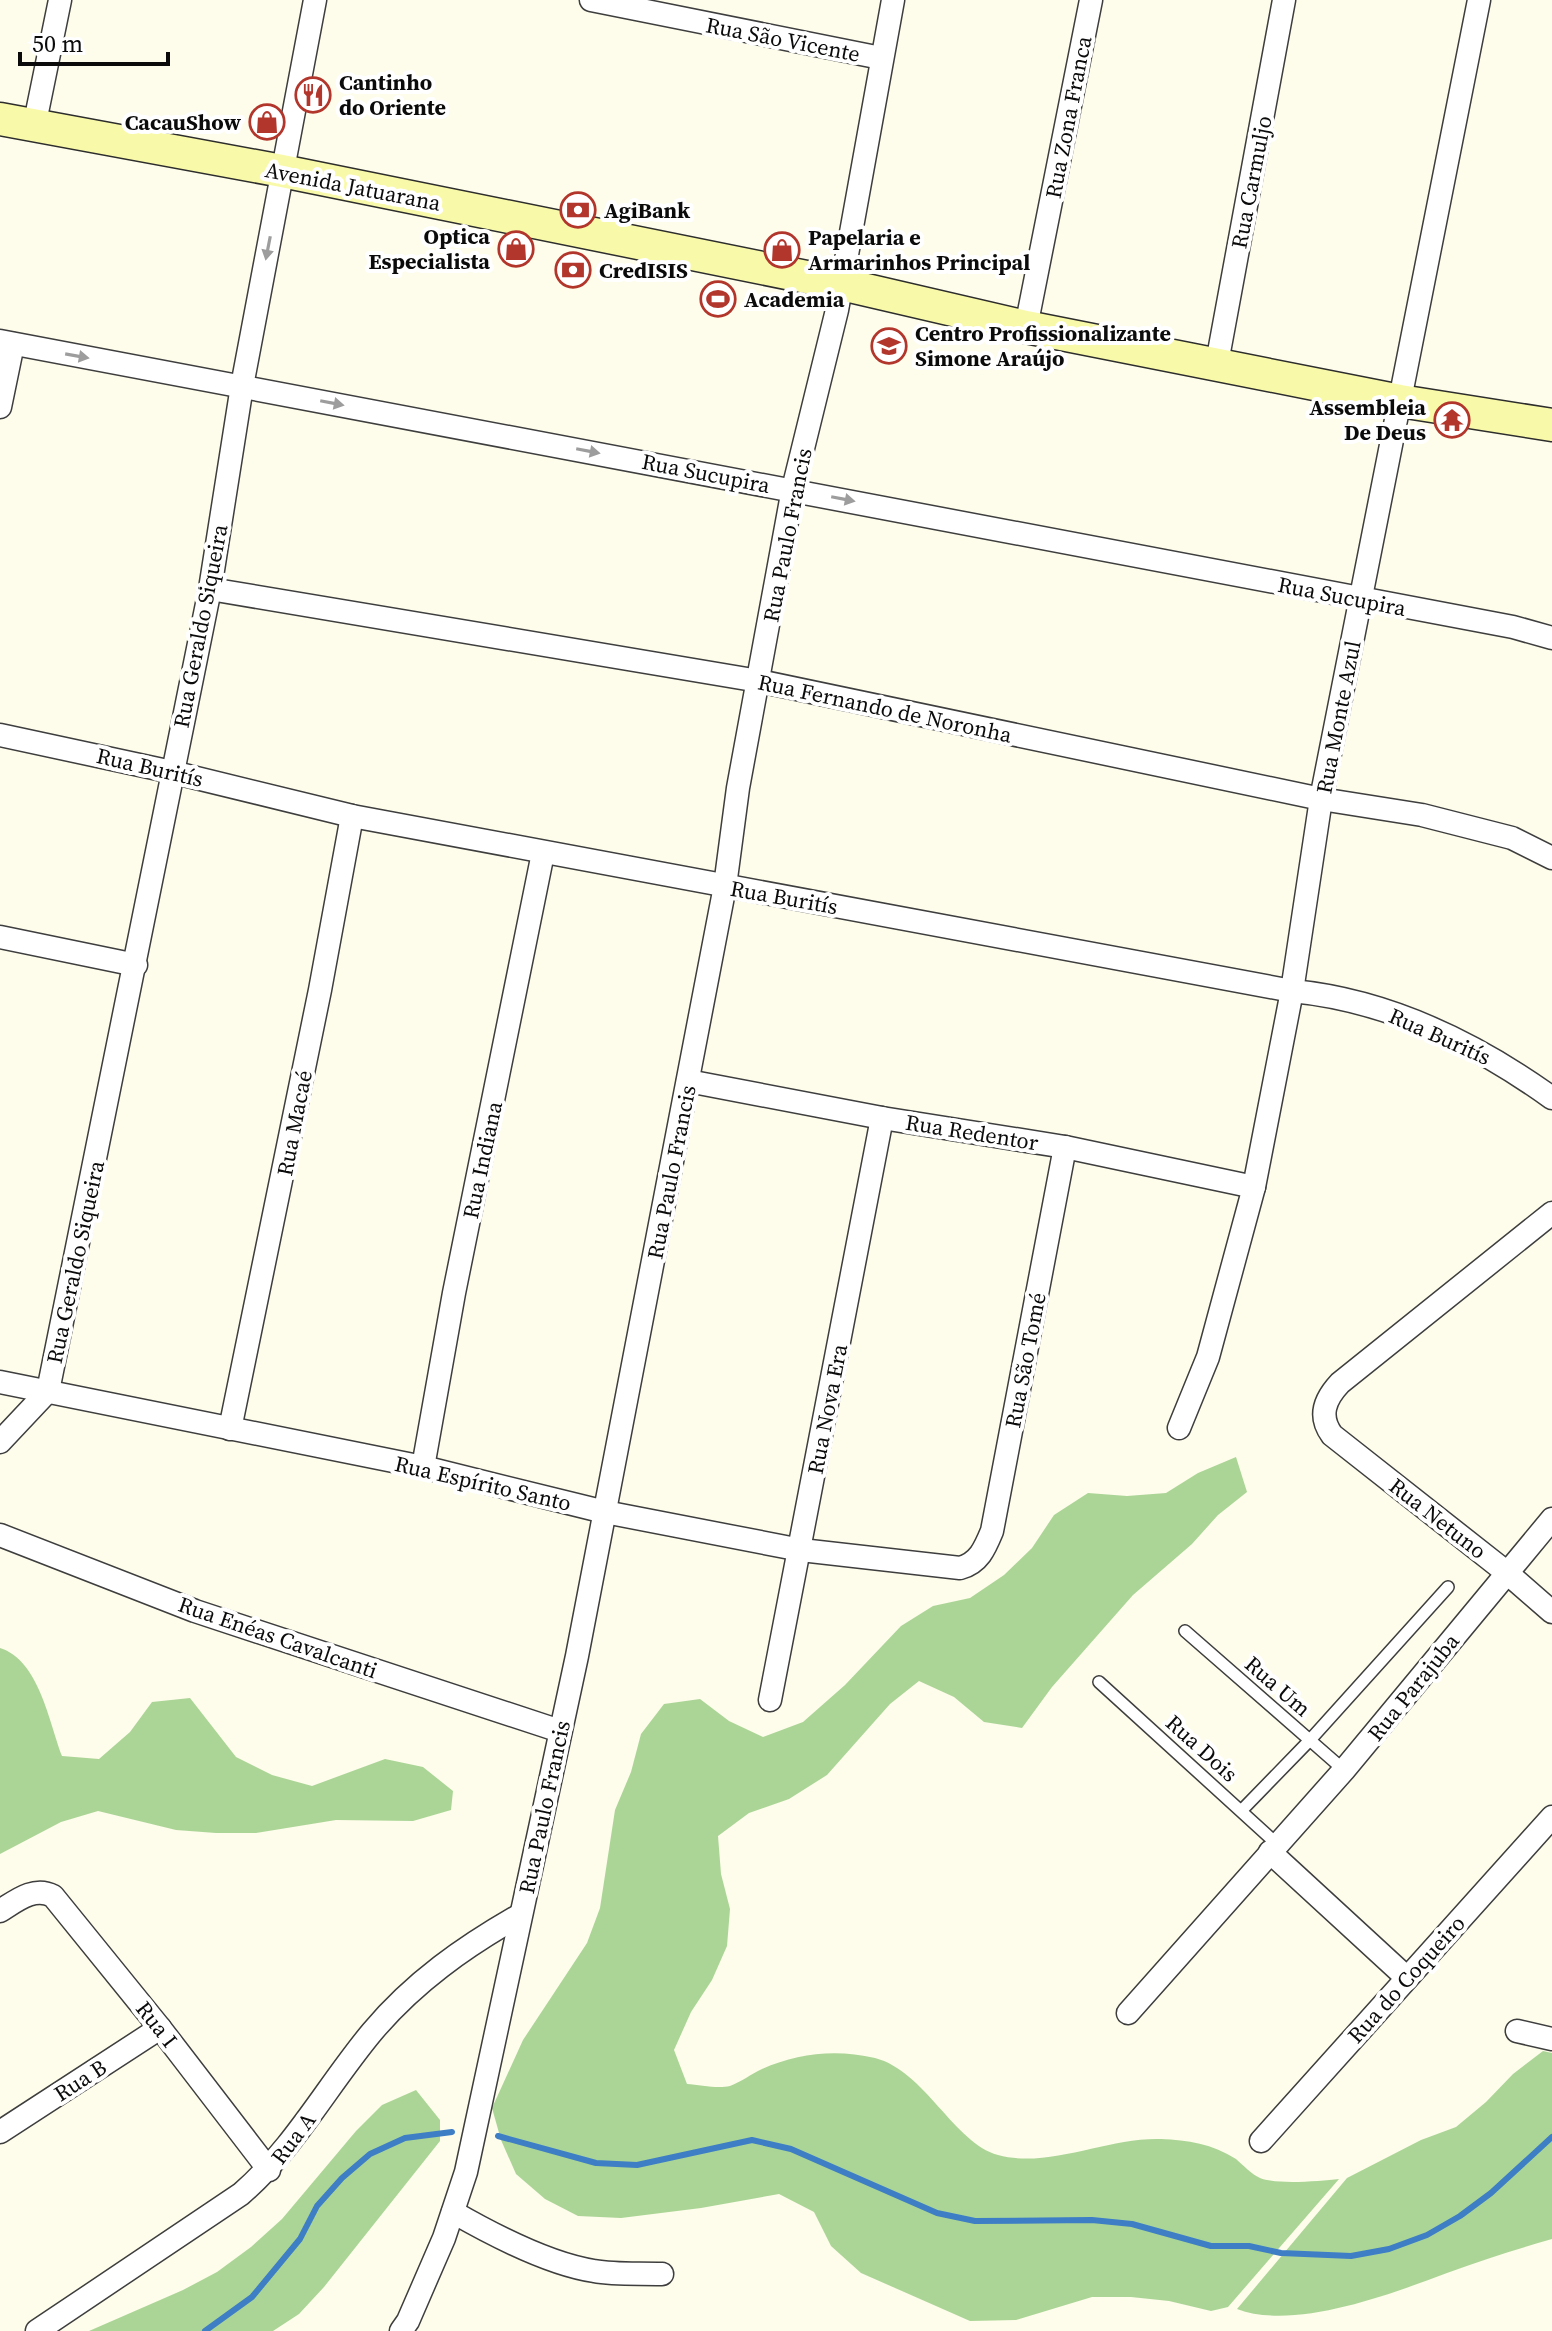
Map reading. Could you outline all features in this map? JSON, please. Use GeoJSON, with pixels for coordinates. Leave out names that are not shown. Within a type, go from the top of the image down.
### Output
{"type":"FeatureCollection","features":[{"type":"Feature","properties":{"kind":"street"},"geometry":{"type":"LineString","coordinates":[[34,127],[60,0]]}},
{"type":"Feature","properties":{"kind":"street","name":"Rua Geraldo Siqueira"},"geometry":{"type":"LineString","coordinates":[[48,1391],[210,589],[242,386],[315,0]]}},
{"type":"Feature","properties":{"kind":"street","name":"Rua São Vicente"},"geometry":{"type":"LineString","coordinates":[[591,0],[881,58]]}},
{"type":"Feature","properties":{"kind":"street","name":"Rua Paulo Francis"},"geometry":{"type":"LineString","coordinates":[[401,2331],[408,2321],[453,2212],[466,2172],[560,1731],[725,886],[738,788],[793,489],[841,284],[893,0]]}},
{"type":"Feature","properties":{"kind":"street","name":"Rua Zona Franca"},"geometry":{"type":"LineString","coordinates":[[1026,327],[1091,0]]}},
{"type":"Feature","properties":{"kind":"street","name":"Rua Carmuljo"},"geometry":{"type":"LineString","coordinates":[[1217,363],[1284,0]]}},
{"type":"Feature","properties":{"kind":"street","name":"Rua Monte Azul"},"geometry":{"type":"LineString","coordinates":[[1179,1428],[1208,1357],[1254,1187],[1292,991],[1321,799],[1479,0]]}},
{"type":"Feature","properties":{"kind":"street","name":"Avenida Jatuarana"},"geometry":{"type":"LineString","coordinates":[[0,119],[282,171],[841,284],[1026,327],[1400,401],[1552,425]]}},
{"type":"Feature","properties":{"kind":"street"},"geometry":{"type":"LineString","coordinates":[[0,407],[6,343]]}},
{"type":"Feature","properties":{"kind":"street","name":"Rua Sucupira"},"geometry":{"type":"LineString","coordinates":[[6,343],[793,489],[1513,627],[1552,638]]}},
{"type":"Feature","properties":{"kind":"street","name":"Rua Fernando de Noronha"},"geometry":{"type":"LineString","coordinates":[[210,589],[759,681],[1321,799],[1422,815],[1512,838],[1552,858]]}},
{"type":"Feature","properties":{"kind":"street","name":"Rua Buritís"},"geometry":{"type":"LineString","coordinates":[[0,735],[172,772],[352,816],[1316,993],[1419,1021],[1489,1056],[1552,1098]]}},
{"type":"Feature","properties":{"kind":"street","name":"Rua Macaé"},"geometry":{"type":"LineString","coordinates":[[230,1429],[320,990],[352,816]]}},
{"type":"Feature","properties":{"kind":"street","name":"Rua Indiana"},"geometry":{"type":"LineString","coordinates":[[423,1467],[454,1293],[543,853]]}},
{"type":"Feature","properties":{"kind":"street"},"geometry":{"type":"LineString","coordinates":[[0,937],[136,965]]}},
{"type":"Feature","properties":{"kind":"street","name":"Rua Redentor"},"geometry":{"type":"LineString","coordinates":[[688,1081],[882,1118],[1065,1147],[1254,1187]]}},
{"type":"Feature","properties":{"kind":"street","name":"Rua Nova Era"},"geometry":{"type":"LineString","coordinates":[[770,1700],[882,1118]]}},
{"type":"Feature","properties":{"kind":"street","name":"Rua São Tomé"},"geometry":{"type":"LineString","coordinates":[[968,1566],[984,1551],[992,1531],[1065,1147]]}},
{"type":"Feature","properties":{"kind":"street","name":"Rua Netuno"},"geometry":{"type":"LineString","coordinates":[[1552,1213],[1340,1383],[1333,1390],[1323,1415],[1325,1425],[1340,1442],[1506,1572],[1552,1612]]}},
{"type":"Feature","properties":{"kind":"street","name":"Rua Espírito Santo"},"geometry":{"type":"LineString","coordinates":[[0,1382],[423,1467],[605,1512],[801,1550],[950,1568],[968,1566]]}},
{"type":"Feature","properties":{"kind":"street"},"geometry":{"type":"LineString","coordinates":[[0,1442],[48,1391]]}},
{"type":"Feature","properties":{"kind":"street","name":"Rua Parajuba"},"geometry":{"type":"LineString","coordinates":[[1128,2013],[1344,1770],[1552,1519]]}},
{"type":"Feature","properties":{"kind":"street","name":"Rua Enéas Cavalcanti"},"geometry":{"type":"LineString","coordinates":[[0,1535],[195,1611],[560,1731]]}},
{"type":"Feature","properties":{"kind":"street","name":"Rua do Coqueiro"},"geometry":{"type":"LineString","coordinates":[[1261,2141],[1552,1817]]}},
{"type":"Feature","properties":{"kind":"street"},"geometry":{"type":"LineString","coordinates":[[1274,1848],[1407,1978]]}},
{"type":"Feature","properties":{"kind":"street","name":"Rua I"},"geometry":{"type":"LineString","coordinates":[[0,1911],[35,1893],[53,1896],[269,2170]]}},
{"type":"Feature","properties":{"kind":"street","name":"Rua A"},"geometry":{"type":"LineString","coordinates":[[37,2331],[241,2194],[269,2170],[371,2033],[406,1995],[473,1942],[520,1915]]}},
{"type":"Feature","properties":{"kind":"street","name":"Rua B"},"geometry":{"type":"LineString","coordinates":[[0,2132],[160,2028]]}},
{"type":"Feature","properties":{"kind":"street"},"geometry":{"type":"LineString","coordinates":[[1517,2031],[1552,2039]]}},
{"type":"Feature","properties":{"kind":"street"},"geometry":{"type":"LineString","coordinates":[[453,2212],[509,2242],[578,2267],[596,2272],[662,2274]]}},
{"type":"Feature","properties":{"kind":"lane"},"geometry":{"type":"LineString","coordinates":[[1242,1810],[1310,1740],[1448,1587]]}},
{"type":"Feature","properties":{"kind":"lane","name":"Rua Um"},"geometry":{"type":"LineString","coordinates":[[1185,1631],[1344,1770]]}},
{"type":"Feature","properties":{"kind":"lane","name":"Rua Dois"},"geometry":{"type":"LineString","coordinates":[[1099,1682],[1242,1810],[1274,1848]]}},
{"type":"Feature","properties":{"kind":"green space"},"geometry":{"type":"Polygon","coordinates":[[[1236,1457],[1247,1492],[1133,1595],[1052,1687],[1022,1728],[984,1722],[954,1697],[919,1681],[890,1704],[827,1775],[789,1799],[749,1813],[718,1836],[721,1874],[730,1909],[727,1946],[674,2050],[687,2084],[715,2087],[730,2086],[762,2069],[803,2056],[832,2053],[875,2058],[893,2065],[909,2077],[967,2137],[998,2155],[1038,2158],[1141,2140],[1171,2140],[1218,2150],[1267,2180],[1299,2182],[1339,2179],[1228,2307],[1211,2311],[1169,2301],[1092,2297],[1016,2320],[970,2321],[861,2273],[831,2246],[814,2212],[779,2194],[621,2218],[578,2216],[545,2199],[516,2174],[501,2140],[492,2108],[523,2040],[587,1943],[600,1908],[615,1810],[631,1772],[641,1734],[664,1704],[700,1699],[729,1721],[763,1737],[803,1722],[845,1685],[901,1626],[933,1606],[970,1598],[1004,1575],[1032,1548],[1054,1515],[1088,1493],[1127,1496],[1166,1493],[1198,1473],[1236,1457]]]}},
{"type":"Feature","properties":{"kind":"green space"},"geometry":{"type":"Polygon","coordinates":[[[0,1648],[24,1665],[33,1678],[62,1756],[99,1759],[130,1732],[152,1702],[190,1698],[236,1757],[272,1775],[312,1786],[385,1759],[423,1767],[453,1791],[451,1810],[413,1821],[336,1820],[256,1833],[176,1830],[98,1811],[61,1822],[0,1854],[0,1648]]]}},
{"type":"Feature","properties":{"kind":"green space"},"geometry":{"type":"Polygon","coordinates":[[[1543,2051],[1552,2053],[1552,2239],[1342,2307],[1286,2316],[1260,2315],[1237,2309],[1347,2178],[1421,2140],[1456,2127],[1513,2074],[1543,2051]]]}},
{"type":"Feature","properties":{"kind":"green space"},"geometry":{"type":"Polygon","coordinates":[[[416,2090],[440,2120],[440,2141],[299,2314],[273,2331],[89,2331],[183,2290],[217,2272],[251,2247],[282,2219],[356,2131],[382,2105],[416,2090]]]}},
{"type":"Feature","properties":{"kind":"waterway"},"geometry":{"type":"LineString","coordinates":[[205,2331],[252,2297],[300,2239],[317,2206],[342,2178],[370,2154],[405,2138],[452,2132]]}},
{"type":"Feature","properties":{"kind":"waterway"},"geometry":{"type":"LineString","coordinates":[[498,2136],[596,2163],[637,2165],[752,2140],[791,2149],[937,2213],[975,2221],[1092,2220],[1132,2224],[1211,2246],[1249,2246],[1281,2253],[1351,2256],[1389,2249],[1427,2235],[1460,2216],[1491,2193],[1552,2137]]}},
{"type":"Feature","properties":{"kind":"place","name":"Cantinho do Oriente"},"geometry":{"type":"Point","coordinates":[313,95]}},
{"type":"Feature","properties":{"kind":"place","name":"CacauShow"},"geometry":{"type":"Point","coordinates":[267,122]}},
{"type":"Feature","properties":{"kind":"place","name":"AgiBank"},"geometry":{"type":"Point","coordinates":[578,210]}},
{"type":"Feature","properties":{"kind":"place","name":"Optica Especialista"},"geometry":{"type":"Point","coordinates":[516,249]}},
{"type":"Feature","properties":{"kind":"place","name":"Papelaria e Armarinhos Principal"},"geometry":{"type":"Point","coordinates":[782,250]}},
{"type":"Feature","properties":{"kind":"place","name":"CredISIS"},"geometry":{"type":"Point","coordinates":[573,270]}},
{"type":"Feature","properties":{"kind":"place","name":"Academia"},"geometry":{"type":"Point","coordinates":[718,299]}},
{"type":"Feature","properties":{"kind":"place","name":"Centro Profissionalizante Simone Araújo"},"geometry":{"type":"Point","coordinates":[889,346]}},
{"type":"Feature","properties":{"kind":"place","name":"Assembleia De Deus"},"geometry":{"type":"Point","coordinates":[1452,420]}}]}
